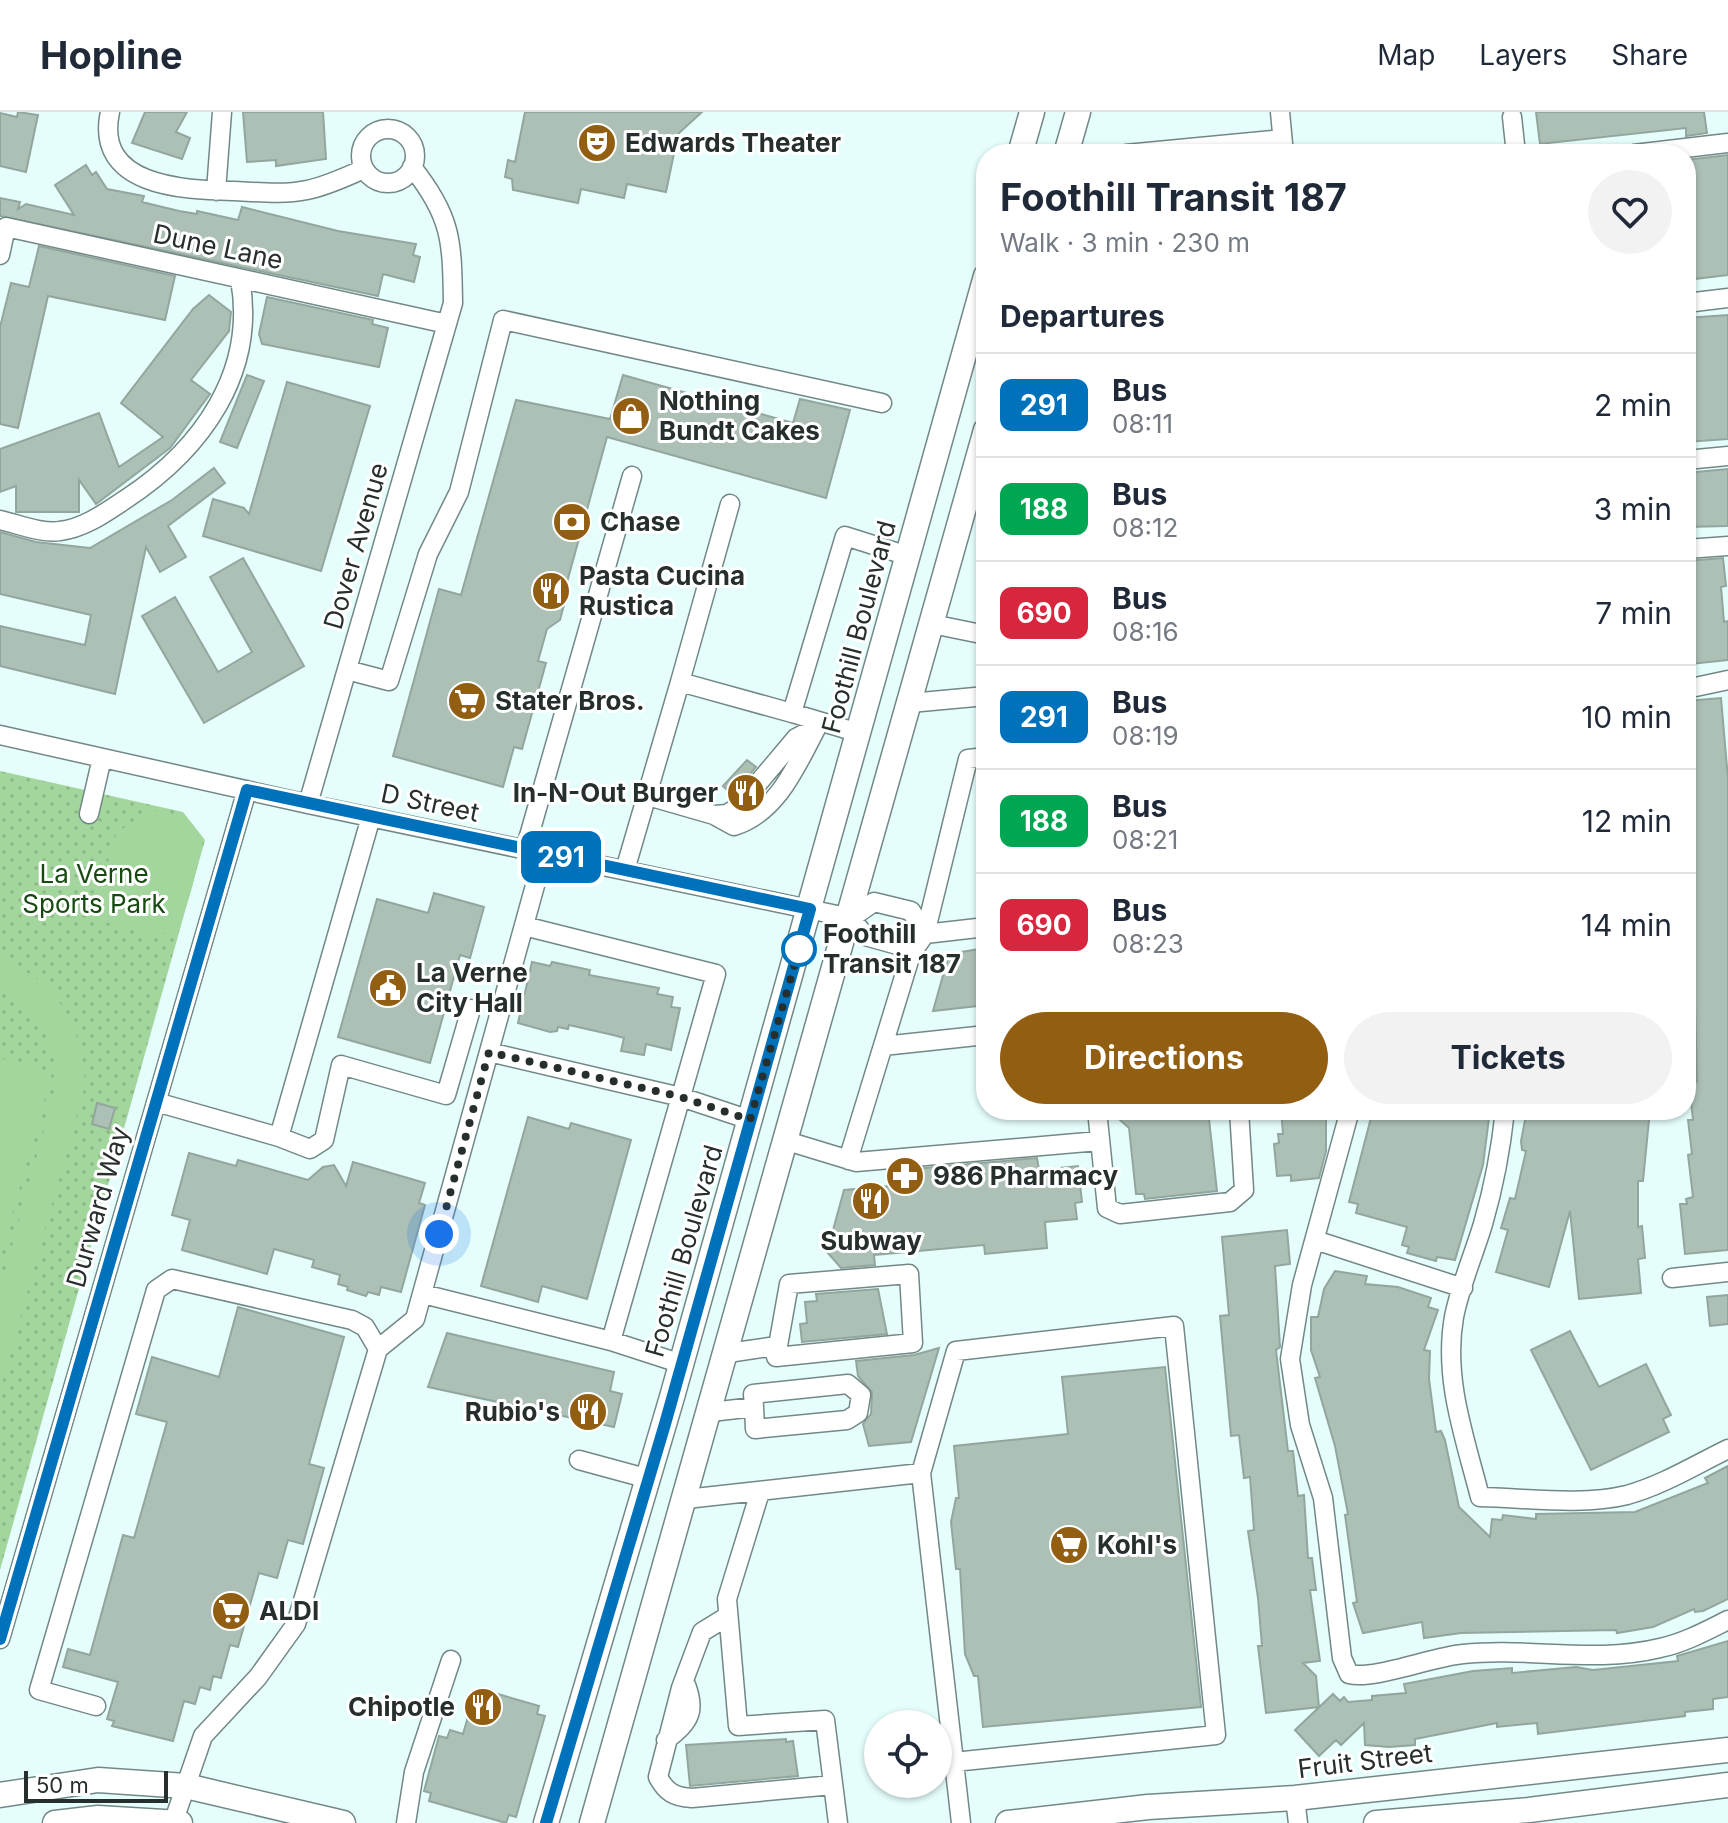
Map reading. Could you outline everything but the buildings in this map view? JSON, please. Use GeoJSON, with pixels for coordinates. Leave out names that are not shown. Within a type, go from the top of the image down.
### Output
{"type":"FeatureCollection","features":[{"type":"Feature","properties":{"kind":"main road"},"geometry":{"type":"LineString","coordinates":[[1023,144],[1032,112]]}},
{"type":"Feature","properties":{"kind":"main road"},"geometry":{"type":"LineString","coordinates":[[1069,144],[1078,112]]}},
{"type":"Feature","properties":{"kind":"main road","name":"Foothill Boulevard"},"geometry":{"type":"LineString","coordinates":[[546,1823],[682,1364],[976,312]]}},
{"type":"Feature","properties":{"kind":"main road"},"geometry":{"type":"LineString","coordinates":[[592,1823],[728,1353],[976,466]]}},
{"type":"Feature","properties":{"kind":"main road","name":"Fruit Street"},"geometry":{"type":"LineString","coordinates":[[1008,1823],[1148,1807],[1295,1798],[1728,1750]]}},
{"type":"Feature","properties":{"kind":"main road"},"geometry":{"type":"LineString","coordinates":[[0,1795],[98,1780],[186,1786],[343,1823]]}},
{"type":"Feature","properties":{"kind":"main road"},"geometry":{"type":"LineString","coordinates":[[1376,1823],[1530,1816],[1728,1785]]}},
{"type":"Feature","properties":{"kind":"main road"},"geometry":{"type":"LineString","coordinates":[[55,1823],[98,1818],[175,1822]]}},
{"type":"Feature","properties":{"kind":"street"},"geometry":{"type":"LineString","coordinates":[[110,112],[109,146],[123,165],[152,182],[216,191],[303,191],[364,169]]}},
{"type":"Feature","properties":{"kind":"street"},"geometry":{"type":"LineString","coordinates":[[216,191],[222,112]]}},
{"type":"Feature","properties":{"kind":"street"},"geometry":{"type":"LineString","coordinates":[[1280,112],[1283,144]]}},
{"type":"Feature","properties":{"kind":"street"},"geometry":{"type":"LineString","coordinates":[[1512,117],[1515,144]]}},
{"type":"Feature","properties":{"kind":"street"},"geometry":{"type":"LineString","coordinates":[[389,128],[408,137],[415,157],[412,167],[406,176],[387,183],[376,180],[364,169],[363,144],[369,135],[389,128]]}},
{"type":"Feature","properties":{"kind":"street"},"geometry":{"type":"LineString","coordinates":[[1696,147],[1728,143]]}},
{"type":"Feature","properties":{"kind":"street","name":"Dover Avenue"},"geometry":{"type":"LineString","coordinates":[[308,804],[453,303],[452,241],[436,197],[412,167]]}},
{"type":"Feature","properties":{"kind":"street","name":"Dune Lane"},"geometry":{"type":"LineString","coordinates":[[0,255],[6,227],[447,324]]}},
{"type":"Feature","properties":{"kind":"street"},"geometry":{"type":"LineString","coordinates":[[0,520],[57,532],[81,527],[148,485],[178,459],[207,425],[227,391],[240,357],[245,330],[240,279]]}},
{"type":"Feature","properties":{"kind":"street"},"geometry":{"type":"LineString","coordinates":[[1696,302],[1728,298]]}},
{"type":"Feature","properties":{"kind":"street"},"geometry":{"type":"LineString","coordinates":[[347,670],[389,681],[428,554],[459,492],[503,320],[882,403]]}},
{"type":"Feature","properties":{"kind":"street"},"geometry":{"type":"LineString","coordinates":[[1696,459],[1728,456]]}},
{"type":"Feature","properties":{"kind":"street"},"geometry":{"type":"LineString","coordinates":[[525,850],[632,476]]}},
{"type":"Feature","properties":{"kind":"street"},"geometry":{"type":"LineString","coordinates":[[625,870],[730,504]]}},
{"type":"Feature","properties":{"kind":"street"},"geometry":{"type":"LineString","coordinates":[[792,713],[845,536],[908,556]]}},
{"type":"Feature","properties":{"kind":"street"},"geometry":{"type":"LineString","coordinates":[[1696,548],[1728,546]]}},
{"type":"Feature","properties":{"kind":"street"},"geometry":{"type":"LineString","coordinates":[[932,624],[976,633]]}},
{"type":"Feature","properties":{"kind":"street"},"geometry":{"type":"LineString","coordinates":[[1696,687],[1728,680]]}},
{"type":"Feature","properties":{"kind":"street"},"geometry":{"type":"LineString","coordinates":[[680,682],[792,713],[818,725],[859,733]]}},
{"type":"Feature","properties":{"kind":"street"},"geometry":{"type":"LineString","coordinates":[[910,703],[976,697]]}},
{"type":"Feature","properties":{"kind":"street"},"geometry":{"type":"LineString","coordinates":[[648,796],[714,815],[734,826],[753,820],[787,781],[818,725]]}},
{"type":"Feature","properties":{"kind":"street","name":"D Street"},"geometry":{"type":"LineString","coordinates":[[0,735],[308,804],[851,918]]}},
{"type":"Feature","properties":{"kind":"street"},"geometry":{"type":"LineString","coordinates":[[89,814],[102,758]]}},
{"type":"Feature","properties":{"kind":"street"},"geometry":{"type":"LineString","coordinates":[[848,1160],[911,954],[925,934],[968,759],[976,758]]}},
{"type":"Feature","properties":{"kind":"street","name":"Durward Way"},"geometry":{"type":"LineString","coordinates":[[0,1639],[247,790]]}},
{"type":"Feature","properties":{"kind":"street"},"geometry":{"type":"LineString","coordinates":[[279,1137],[371,817]]}},
{"type":"Feature","properties":{"kind":"street"},"geometry":{"type":"LineString","coordinates":[[175,1822],[203,1736],[258,1677],[296,1624],[378,1349],[415,1319],[544,853]]}},
{"type":"Feature","properties":{"kind":"street"},"geometry":{"type":"LineString","coordinates":[[925,934],[911,911],[874,902],[851,918],[865,936],[901,946],[925,934],[976,928]]}},
{"type":"Feature","properties":{"kind":"street"},"geometry":{"type":"LineString","coordinates":[[524,926],[716,974],[611,1341]]}},
{"type":"Feature","properties":{"kind":"street"},"geometry":{"type":"LineString","coordinates":[[156,1102],[279,1137],[310,1149],[324,1140],[341,1065],[446,1095],[471,1009]]}},
{"type":"Feature","properties":{"kind":"street"},"geometry":{"type":"LineString","coordinates":[[883,1046],[976,1036]]}},
{"type":"Feature","properties":{"kind":"street"},"geometry":{"type":"LineString","coordinates":[[489,1052],[681,1097],[750,1120]]}},
{"type":"Feature","properties":{"kind":"street"},"geometry":{"type":"LineString","coordinates":[[1098,1120],[1107,1208],[1120,1214],[1230,1202],[1244,1190],[1240,1120]]}},
{"type":"Feature","properties":{"kind":"street"},"geometry":{"type":"LineString","coordinates":[[1347,1120],[1293,1324],[1292,1389],[1323,1498],[1342,1658],[1349,1674],[1364,1677],[1412,1662],[1463,1654],[1641,1652],[1689,1639],[1728,1620]]}},
{"type":"Feature","properties":{"kind":"street"},"geometry":{"type":"LineString","coordinates":[[1504,1120],[1501,1155],[1454,1316],[1453,1390],[1480,1497],[1595,1499],[1625,1495],[1653,1487],[1728,1449]]}},
{"type":"Feature","properties":{"kind":"street"},"geometry":{"type":"LineString","coordinates":[[787,1141],[856,1162],[1099,1141]]}},
{"type":"Feature","properties":{"kind":"street"},"geometry":{"type":"LineString","coordinates":[[1315,1240],[1463,1288]]}},
{"type":"Feature","properties":{"kind":"street"},"geometry":{"type":"LineString","coordinates":[[1672,1278],[1728,1272]]}},
{"type":"Feature","properties":{"kind":"street"},"geometry":{"type":"LineString","coordinates":[[909,1274],[913,1343],[776,1357],[776,1346],[789,1284],[909,1274]]}},
{"type":"Feature","properties":{"kind":"street"},"geometry":{"type":"LineString","coordinates":[[96,1706],[39,1690],[156,1290],[172,1279],[352,1320],[365,1327],[378,1349]]}},
{"type":"Feature","properties":{"kind":"street"},"geometry":{"type":"LineString","coordinates":[[423,1294],[611,1341],[682,1364]]}},
{"type":"Feature","properties":{"kind":"street"},"geometry":{"type":"LineString","coordinates":[[954,1762],[1216,1735],[1174,1326],[956,1351],[921,1473],[954,1762],[961,1823]]}},
{"type":"Feature","properties":{"kind":"street"},"geometry":{"type":"LineString","coordinates":[[728,1353],[776,1346]]}},
{"type":"Feature","properties":{"kind":"street"},"geometry":{"type":"LineString","coordinates":[[848,1384],[861,1395],[858,1413],[847,1420],[755,1429],[754,1407],[753,1394],[848,1384]]}},
{"type":"Feature","properties":{"kind":"street"},"geometry":{"type":"LineString","coordinates":[[711,1412],[754,1407]]}},
{"type":"Feature","properties":{"kind":"street"},"geometry":{"type":"LineString","coordinates":[[579,1460],[649,1479]]}},
{"type":"Feature","properties":{"kind":"street"},"geometry":{"type":"LineString","coordinates":[[686,1499],[921,1473]]}},
{"type":"Feature","properties":{"kind":"street"},"geometry":{"type":"LineString","coordinates":[[760,1492],[727,1599],[738,1726],[825,1720],[838,1823]]}},
{"type":"Feature","properties":{"kind":"street"},"geometry":{"type":"LineString","coordinates":[[728,1616],[702,1632],[684,1680],[658,1777],[665,1790],[679,1797],[833,1785]]}},
{"type":"Feature","properties":{"kind":"street"},"geometry":{"type":"LineString","coordinates":[[406,1823],[414,1772],[451,1660]]}},
{"type":"Feature","properties":{"kind":"street"},"geometry":{"type":"LineString","coordinates":[[1295,1798],[1298,1823]]}},
{"type":"Feature","properties":{"kind":"green space","name":"La Verne Sports Park"},"geometry":{"type":"Polygon","coordinates":[[[0,771],[183,812],[205,840],[0,1570],[0,771]]]}},
{"type":"Feature","properties":{"kind":"green space"},"geometry":{"type":"Polygon","coordinates":[[[154,810],[190,822],[199,842],[196,872],[180,925],[157,937],[91,918],[117,832],[154,810]]]}},
{"type":"Feature","properties":{"kind":"green space"},"geometry":{"type":"Polygon","coordinates":[[[0,961],[37,979],[64,1008],[79,1045],[85,1086],[0,1390],[0,1289],[57,1084],[53,1054],[43,1028],[25,1007],[0,990],[0,961]]]}},
{"type":"Feature","properties":{"kind":"green space"},"geometry":{"type":"Polygon","coordinates":[[[0,1058],[52,1073],[0,1258],[0,1058]]]}},
{"type":"Feature","properties":{"kind":"bus line","name":"291"},"geometry":{"type":"LineString","coordinates":[[0,1639],[247,790],[810,909],[665,1424],[546,1823]]}},
{"type":"Feature","properties":{"kind":"place","name":"Edwards Theater"},"geometry":{"type":"Point","coordinates":[597,143]}},
{"type":"Feature","properties":{"kind":"place","name":"Nothing Bundt Cakes"},"geometry":{"type":"Point","coordinates":[631,416]}},
{"type":"Feature","properties":{"kind":"place","name":"Chase"},"geometry":{"type":"Point","coordinates":[572,522]}},
{"type":"Feature","properties":{"kind":"place","name":"Pasta Cucina Rustica"},"geometry":{"type":"Point","coordinates":[551,591]}},
{"type":"Feature","properties":{"kind":"place","name":"Stater Bros."},"geometry":{"type":"Point","coordinates":[467,701]}},
{"type":"Feature","properties":{"kind":"place","name":"In-N-Out Burger"},"geometry":{"type":"Point","coordinates":[746,793]}},
{"type":"Feature","properties":{"kind":"place","name":"Foothill Transit 187"},"geometry":{"type":"Point","coordinates":[799,949]}},
{"type":"Feature","properties":{"kind":"place","name":"La Verne City Hall"},"geometry":{"type":"Point","coordinates":[388,988]}},
{"type":"Feature","properties":{"kind":"place","name":"986 Pharmacy"},"geometry":{"type":"Point","coordinates":[905,1176]}},
{"type":"Feature","properties":{"kind":"place","name":"Subway"},"geometry":{"type":"Point","coordinates":[871,1201]}},
{"type":"Feature","properties":{"kind":"place","name":"Rubio's"},"geometry":{"type":"Point","coordinates":[588,1412]}},
{"type":"Feature","properties":{"kind":"place","name":"Kohl's"},"geometry":{"type":"Point","coordinates":[1069,1545]}},
{"type":"Feature","properties":{"kind":"place","name":"ALDI"},"geometry":{"type":"Point","coordinates":[231,1611]}},
{"type":"Feature","properties":{"kind":"place","name":"Chipotle"},"geometry":{"type":"Point","coordinates":[483,1707]}},
{"type":"Feature","properties":{"kind":"route"},"geometry":{"type":"LineString","coordinates":[[439,1234],[489,1052],[681,1097],[750,1120],[802,939],[799,949]]}}]}
